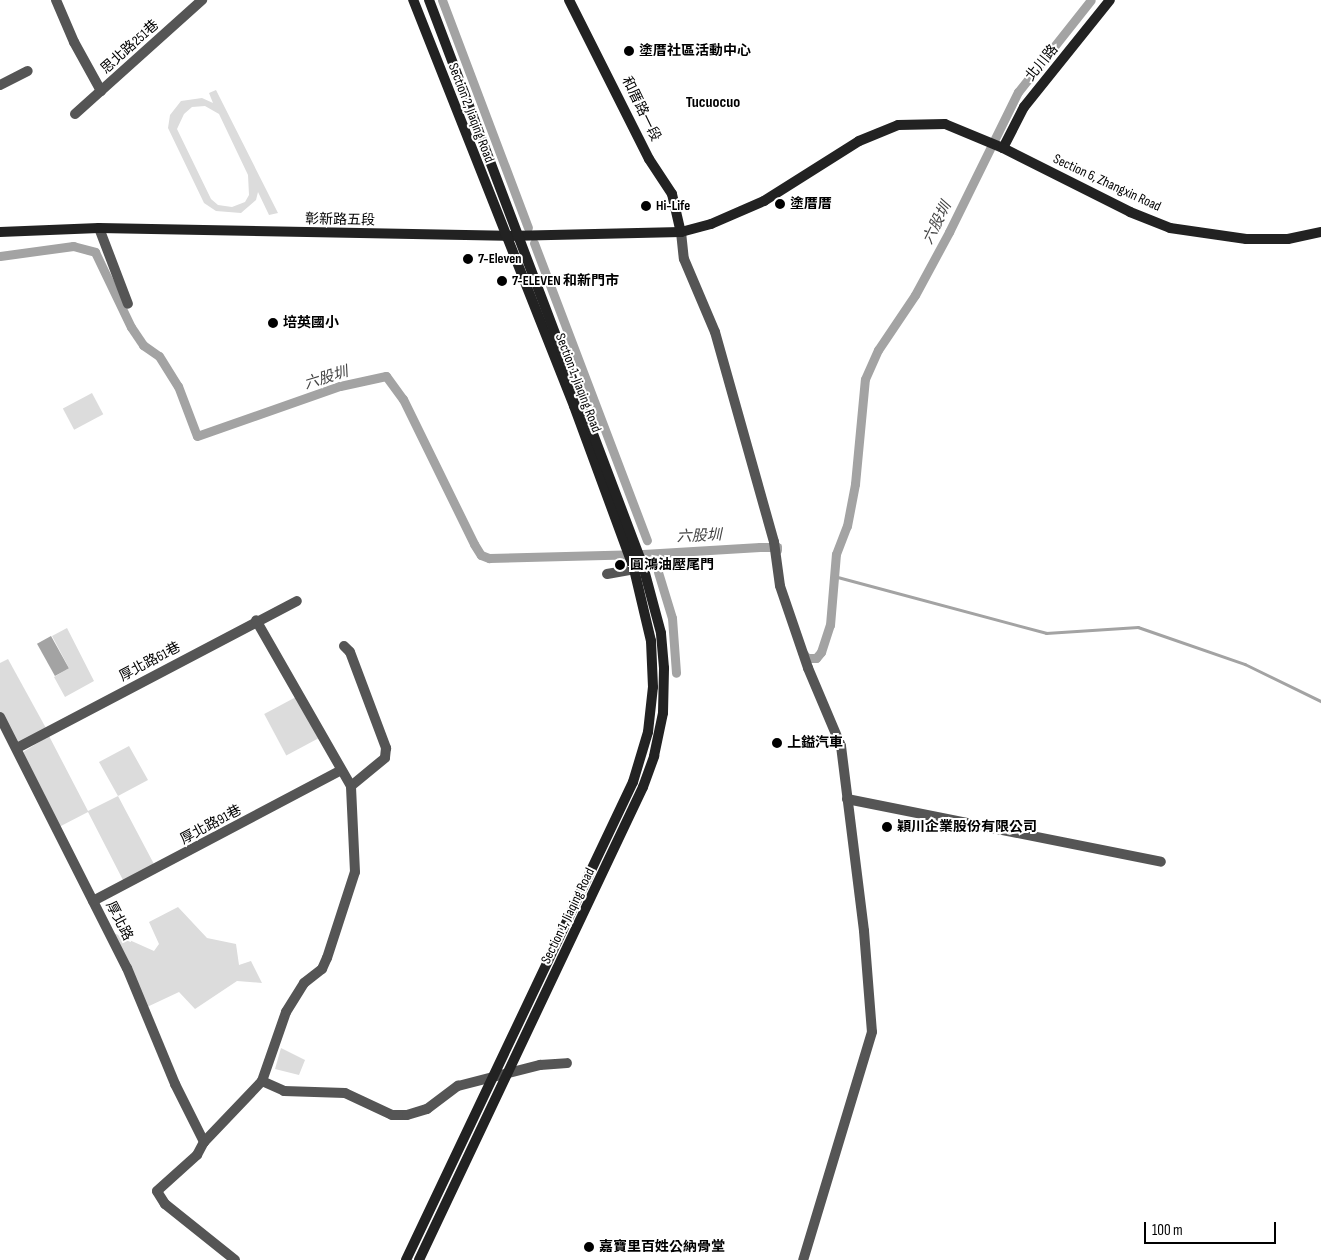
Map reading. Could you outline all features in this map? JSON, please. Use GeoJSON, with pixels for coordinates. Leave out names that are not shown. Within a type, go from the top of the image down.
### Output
{"type":"FeatureCollection","features":[{"type":"Feature","properties":{"kind":"street"},"geometry":{"type":"LineString","coordinates":[[56,0],[74,42],[101,91]]}},
{"type":"Feature","properties":{"kind":"street","name":"思北路251巷"},"geometry":{"type":"LineString","coordinates":[[75,114],[202,0]]}},
{"type":"Feature","properties":{"kind":"street","name":"Section 2, Jiaqing Road"},"geometry":{"type":"LineString","coordinates":[[413,0],[505,236]]}},
{"type":"Feature","properties":{"kind":"street","name":"Section 2, Jiaqing Road"},"geometry":{"type":"LineString","coordinates":[[429,0],[518,236]]}},
{"type":"Feature","properties":{"kind":"street","name":"和厝路一段"},"geometry":{"type":"LineString","coordinates":[[569,0],[649,159],[672,194],[681,232]]}},
{"type":"Feature","properties":{"kind":"street","name":"北川路"},"geometry":{"type":"LineString","coordinates":[[1003,148],[1024,106],[1110,0]]}},
{"type":"Feature","properties":{"kind":"street"},"geometry":{"type":"LineString","coordinates":[[0,85],[28,70]]}},
{"type":"Feature","properties":{"kind":"street","name":"Section 6, Zhangxin Road"},"geometry":{"type":"LineString","coordinates":[[681,232],[711,224],[764,201],[859,141],[898,124],[945,124],[1003,148],[1130,212],[1170,228],[1246,239],[1288,239],[1321,232]]}},
{"type":"Feature","properties":{"kind":"street"},"geometry":{"type":"LineString","coordinates":[[99,228],[128,304]]}},
{"type":"Feature","properties":{"kind":"street","name":"彰新路五段"},"geometry":{"type":"LineString","coordinates":[[0,232],[99,228],[518,236],[681,232]]}},
{"type":"Feature","properties":{"kind":"street"},"geometry":{"type":"LineString","coordinates":[[681,232],[684,259],[715,332],[774,542],[774,555],[780,586],[796,635],[841,746],[872,1032],[803,1260]]}},
{"type":"Feature","properties":{"kind":"street","name":"Section 1, Jiaqing Road"},"geometry":{"type":"LineString","coordinates":[[505,236],[627,539]]}},
{"type":"Feature","properties":{"kind":"street","name":"Section 1, Jiaqing Road"},"geometry":{"type":"LineString","coordinates":[[518,236],[627,539]]}},
{"type":"Feature","properties":{"kind":"street"},"geometry":{"type":"LineString","coordinates":[[607,574],[638,568],[627,539]]}},
{"type":"Feature","properties":{"kind":"street","name":"Section 1, Jiaqing Road"},"geometry":{"type":"LineString","coordinates":[[419,1260],[612,856],[654,756],[663,713],[664,668],[661,633],[638,568]]}},
{"type":"Feature","properties":{"kind":"street","name":"Section 1, Jiaqing Road"},"geometry":{"type":"LineString","coordinates":[[406,1260],[619,815],[640,762],[653,687],[651,640],[638,568]]}},
{"type":"Feature","properties":{"kind":"street","name":"厚北路61巷"},"geometry":{"type":"LineString","coordinates":[[17,748],[256,620],[297,602]]}},
{"type":"Feature","properties":{"kind":"street"},"geometry":{"type":"LineString","coordinates":[[235,1260],[165,1204],[158,1191],[197,1155],[204,1142],[262,1081],[286,1012],[304,983],[322,969],[328,958],[350,891],[356,845],[351,786],[256,620]]}},
{"type":"Feature","properties":{"kind":"street"},"geometry":{"type":"LineString","coordinates":[[344,646],[350,652],[386,748],[385,758],[351,786]]}},
{"type":"Feature","properties":{"kind":"street","name":"厚北路"},"geometry":{"type":"LineString","coordinates":[[0,717],[127,968],[174,1084],[204,1142]]}},
{"type":"Feature","properties":{"kind":"street","name":"厚北路91巷"},"geometry":{"type":"LineString","coordinates":[[93,901],[341,770]]}},
{"type":"Feature","properties":{"kind":"street"},"geometry":{"type":"LineString","coordinates":[[847,799],[1161,862]]}},
{"type":"Feature","properties":{"kind":"street"},"geometry":{"type":"LineString","coordinates":[[262,1081],[284,1091],[344,1093],[392,1115],[407,1115],[428,1109],[458,1086],[492,1079],[508,1072],[567,1064]]}},
{"type":"Feature","properties":{"kind":"shaded area"},"geometry":{"type":"Polygon","coordinates":[[[216,90],[278,213],[269,215],[258,192],[256,200],[241,213],[216,211],[204,203],[168,128],[170,115],[181,101],[202,98],[213,103],[209,93],[216,90]],[[205,106],[192,107],[184,114],[177,129],[211,199],[218,205],[232,207],[245,202],[249,195],[248,175],[219,114],[205,106]]]}},
{"type":"Feature","properties":{"kind":"shaded area"},"geometry":{"type":"Polygon","coordinates":[[[92,393],[103,414],[74,430],[63,408],[92,393]]]}},
{"type":"Feature","properties":{"kind":"shaded area"},"geometry":{"type":"Polygon","coordinates":[[[67,628],[94,681],[65,697],[54,677],[69,668],[52,636],[67,628]]]}},
{"type":"Feature","properties":{"kind":"shaded area"},"geometry":{"type":"Polygon","coordinates":[[[51,636],[69,668],[55,676],[37,644],[51,636]]]}},
{"type":"Feature","properties":{"kind":"shaded area"},"geometry":{"type":"Polygon","coordinates":[[[8,659],[47,730],[17,745],[0,717],[0,663],[8,659]]]}},
{"type":"Feature","properties":{"kind":"shaded area"},"geometry":{"type":"Polygon","coordinates":[[[296,697],[318,738],[286,755],[264,714],[296,697]]]}},
{"type":"Feature","properties":{"kind":"shaded area"},"geometry":{"type":"Polygon","coordinates":[[[49,736],[88,811],[118,796],[155,866],[124,882],[88,812],[57,828],[23,752],[49,736]]]}},
{"type":"Feature","properties":{"kind":"shaded area"},"geometry":{"type":"Polygon","coordinates":[[[129,746],[148,780],[118,796],[99,762],[129,746]]]}},
{"type":"Feature","properties":{"kind":"shaded area"},"geometry":{"type":"Polygon","coordinates":[[[178,907],[207,938],[236,944],[239,965],[251,961],[262,983],[237,981],[195,1009],[179,992],[147,1007],[107,930],[154,951],[159,944],[149,922],[178,907]]]}},
{"type":"Feature","properties":{"kind":"shaded area"},"geometry":{"type":"Polygon","coordinates":[[[281,1048],[305,1060],[299,1075],[275,1069],[281,1048]]]}},
{"type":"Feature","properties":{"kind":"waterway"},"geometry":{"type":"LineString","coordinates":[[442,0],[528,227]]}},
{"type":"Feature","properties":{"kind":"waterway","name":"六股圳"},"geometry":{"type":"LineString","coordinates":[[802,652],[807,658],[816,658],[821,652],[830,625],[836,554],[847,526],[855,484],[865,379],[878,350],[915,295],[949,232],[1018,92],[1091,0]]}},
{"type":"Feature","properties":{"kind":"waterway"},"geometry":{"type":"LineString","coordinates":[[534,243],[647,540]]}},
{"type":"Feature","properties":{"kind":"waterway","name":"六股圳"},"geometry":{"type":"LineString","coordinates":[[0,256],[73,246],[95,252],[131,327],[143,345],[159,356],[178,386],[197,436],[340,386],[386,376],[403,399],[481,555],[489,558],[643,554],[760,547],[777,547],[777,550]]}},
{"type":"Feature","properties":{"kind":"waterway"},"geometry":{"type":"LineString","coordinates":[[658,572],[672,618],[676,673]]}},
{"type":"Feature","properties":{"kind":"waterway"},"geometry":{"type":"LineString","coordinates":[[834,576],[1046,633],[1138,627],[1245,664],[1321,701]]}},
{"type":"Feature","properties":{"kind":"place","name":"塗厝社區活動中心"},"geometry":{"type":"Point","coordinates":[629,51]}},
{"type":"Feature","properties":{"kind":"place","name":"塗厝厝"},"geometry":{"type":"Point","coordinates":[780,204]}},
{"type":"Feature","properties":{"kind":"place","name":"Hi-Life"},"geometry":{"type":"Point","coordinates":[646,206]}},
{"type":"Feature","properties":{"kind":"place","name":"7-Eleven"},"geometry":{"type":"Point","coordinates":[468,259]}},
{"type":"Feature","properties":{"kind":"place","name":"7-ELEVEN 和新門市"},"geometry":{"type":"Point","coordinates":[502,281]}},
{"type":"Feature","properties":{"kind":"place","name":"培英國小"},"geometry":{"type":"Point","coordinates":[273,323]}},
{"type":"Feature","properties":{"kind":"place","name":"圓鴻油壓尾門"},"geometry":{"type":"Point","coordinates":[620,565]}},
{"type":"Feature","properties":{"kind":"place","name":"上鎰汽車"},"geometry":{"type":"Point","coordinates":[777,743]}},
{"type":"Feature","properties":{"kind":"place","name":"穎川企業股份有限公司"},"geometry":{"type":"Point","coordinates":[887,827]}},
{"type":"Feature","properties":{"kind":"place","name":"嘉寶里百姓公納骨堂"},"geometry":{"type":"Point","coordinates":[589,1247]}},
{"type":"Feature","properties":{"kind":"district","name":"Tucuocuo"},"geometry":{"type":"Point","coordinates":[713,103]}}]}
